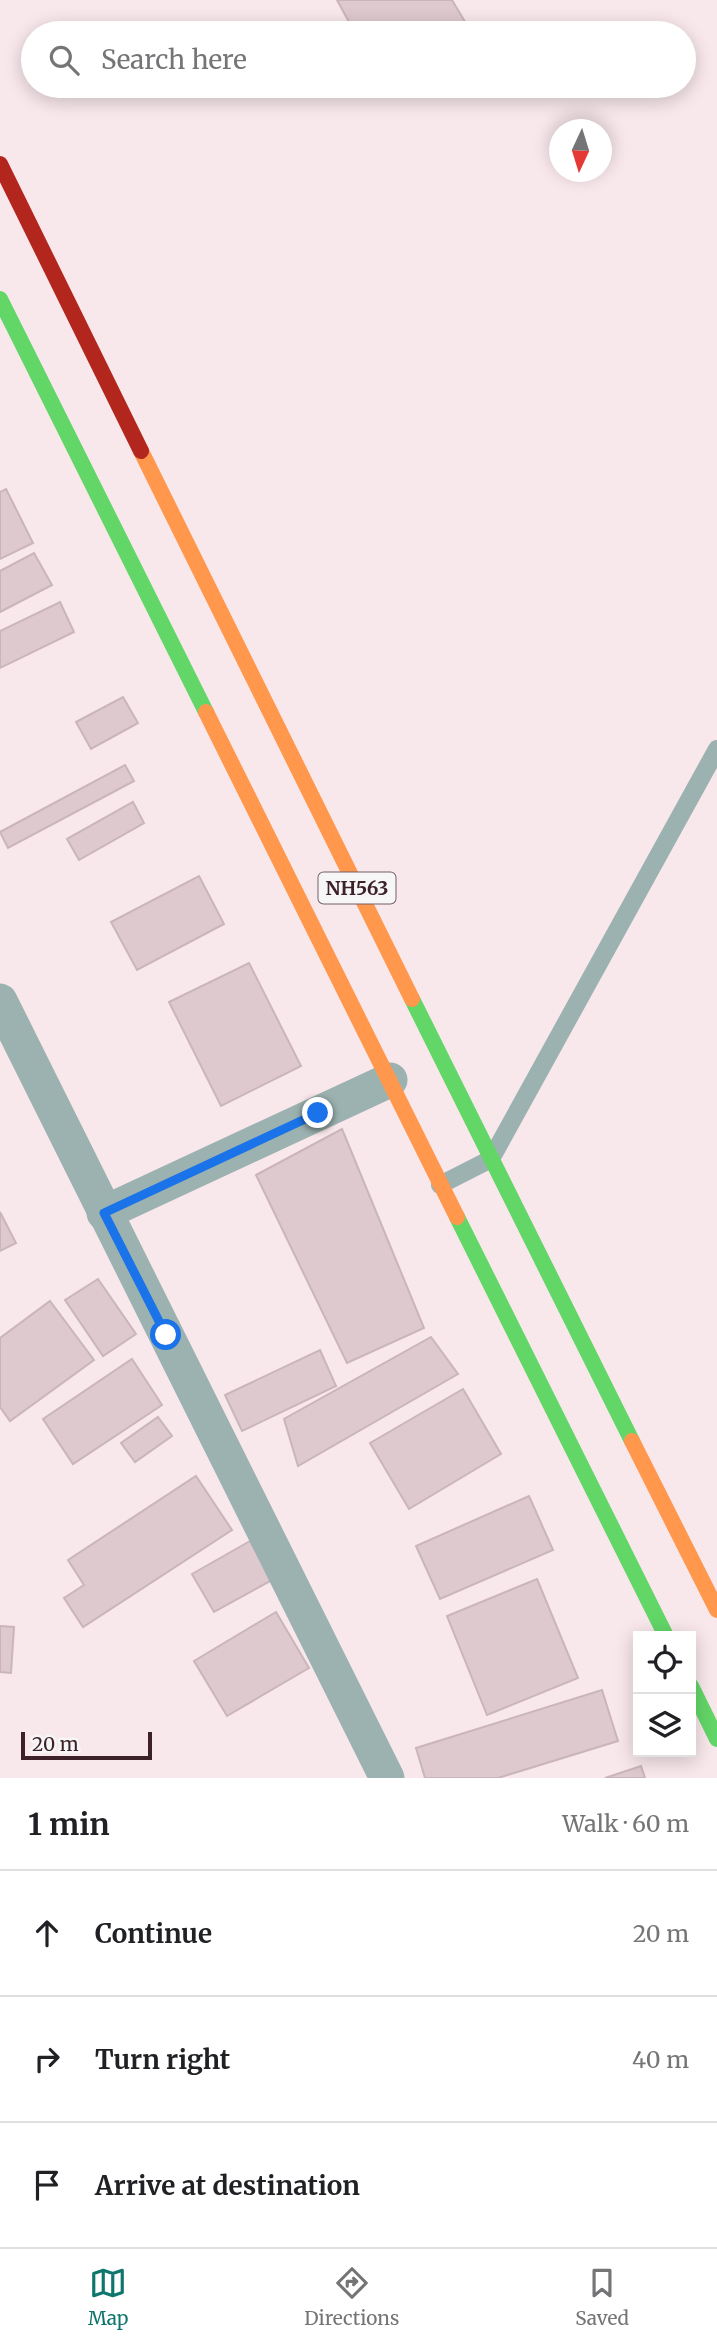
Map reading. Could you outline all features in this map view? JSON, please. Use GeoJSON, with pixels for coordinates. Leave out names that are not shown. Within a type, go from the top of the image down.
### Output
{"type":"FeatureCollection","features":[{"type":"Feature","properties":{"kind":"highway","name":"NH563"},"geometry":{"type":"LineString","coordinates":[[0,164],[491,1159],[717,1610]]}},
{"type":"Feature","properties":{"kind":"highway","name":"NH563"},"geometry":{"type":"LineString","coordinates":[[0,299],[663,1631]]}},
{"type":"Feature","properties":{"kind":"highway"},"geometry":{"type":"LineString","coordinates":[[695,1694],[717,1739]]}},
{"type":"Feature","properties":{"kind":"street"},"geometry":{"type":"LineString","coordinates":[[0,1001],[387,1778]]}},
{"type":"Feature","properties":{"kind":"street"},"geometry":{"type":"LineString","coordinates":[[104,1213],[390,1080]]}},
{"type":"Feature","properties":{"kind":"lane"},"geometry":{"type":"LineString","coordinates":[[440,1185],[491,1159],[717,749]]}},
{"type":"Feature","properties":{"kind":"building"},"geometry":{"type":"Polygon","coordinates":[[[337,0],[452,0],[465,21],[348,21],[337,0]]]}},
{"type":"Feature","properties":{"kind":"building"},"geometry":{"type":"Polygon","coordinates":[[[6,489],[33,543],[0,559],[0,492],[6,489]]]}},
{"type":"Feature","properties":{"kind":"building"},"geometry":{"type":"Polygon","coordinates":[[[34,553],[52,585],[0,612],[0,571],[34,553]]]}},
{"type":"Feature","properties":{"kind":"building"},"geometry":{"type":"Polygon","coordinates":[[[60,602],[74,632],[0,668],[0,631],[60,602]]]}},
{"type":"Feature","properties":{"kind":"building"},"geometry":{"type":"Polygon","coordinates":[[[123,697],[138,723],[91,749],[76,722],[123,697]]]}},
{"type":"Feature","properties":{"kind":"building"},"geometry":{"type":"Polygon","coordinates":[[[125,765],[134,781],[8,848],[0,832],[125,765]]]}},
{"type":"Feature","properties":{"kind":"building"},"geometry":{"type":"Polygon","coordinates":[[[133,802],[144,823],[79,860],[67,839],[133,802]]]}},
{"type":"Feature","properties":{"kind":"building"},"geometry":{"type":"Polygon","coordinates":[[[199,876],[224,924],[137,970],[111,922],[199,876]]]}},
{"type":"Feature","properties":{"kind":"building"},"geometry":{"type":"Polygon","coordinates":[[[249,963],[301,1066],[221,1106],[169,1002],[249,963]]]}},
{"type":"Feature","properties":{"kind":"building"},"geometry":{"type":"Polygon","coordinates":[[[342,1129],[424,1328],[347,1363],[256,1175],[342,1129]]]}},
{"type":"Feature","properties":{"kind":"building"},"geometry":{"type":"Polygon","coordinates":[[[0,1212],[16,1243],[0,1251],[0,1212]]]}},
{"type":"Feature","properties":{"kind":"building"},"geometry":{"type":"Polygon","coordinates":[[[98,1279],[136,1334],[103,1356],[65,1300],[98,1279]]]}},
{"type":"Feature","properties":{"kind":"building"},"geometry":{"type":"Polygon","coordinates":[[[50,1301],[94,1360],[10,1421],[0,1407],[0,1338],[50,1301]]]}},
{"type":"Feature","properties":{"kind":"building"},"geometry":{"type":"Polygon","coordinates":[[[431,1337],[458,1374],[298,1466],[284,1419],[431,1337]]]}},
{"type":"Feature","properties":{"kind":"building"},"geometry":{"type":"Polygon","coordinates":[[[320,1350],[336,1386],[242,1431],[225,1395],[320,1350]]]}},
{"type":"Feature","properties":{"kind":"building"},"geometry":{"type":"Polygon","coordinates":[[[132,1359],[162,1405],[73,1464],[43,1419],[132,1359]]]}},
{"type":"Feature","properties":{"kind":"building"},"geometry":{"type":"Polygon","coordinates":[[[463,1389],[501,1454],[409,1509],[370,1443],[463,1389]]]}},
{"type":"Feature","properties":{"kind":"building"},"geometry":{"type":"Polygon","coordinates":[[[158,1417],[172,1436],[135,1462],[121,1443],[158,1417]]]}},
{"type":"Feature","properties":{"kind":"building"},"geometry":{"type":"Polygon","coordinates":[[[196,1476],[232,1530],[83,1627],[64,1598],[84,1585],[68,1560],[196,1476]]]}},
{"type":"Feature","properties":{"kind":"building"},"geometry":{"type":"Polygon","coordinates":[[[529,1496],[553,1550],[440,1599],[416,1546],[529,1496]]]}},
{"type":"Feature","properties":{"kind":"building"},"geometry":{"type":"Polygon","coordinates":[[[250,1541],[272,1580],[214,1612],[192,1574],[250,1541]]]}},
{"type":"Feature","properties":{"kind":"building"},"geometry":{"type":"Polygon","coordinates":[[[537,1579],[578,1678],[487,1715],[447,1616],[537,1579]]]}},
{"type":"Feature","properties":{"kind":"building"},"geometry":{"type":"Polygon","coordinates":[[[276,1612],[309,1668],[227,1716],[194,1661],[276,1612]]]}},
{"type":"Feature","properties":{"kind":"building"},"geometry":{"type":"Polygon","coordinates":[[[0,1626],[14,1627],[11,1673],[0,1672],[0,1626]]]}},
{"type":"Feature","properties":{"kind":"building"},"geometry":{"type":"Polygon","coordinates":[[[602,1690],[618,1741],[498,1778],[425,1778],[416,1748],[602,1690]]]}},
{"type":"Feature","properties":{"kind":"building"},"geometry":{"type":"Polygon","coordinates":[[[641,1766],[645,1778],[605,1778],[641,1766]]]}},
{"type":"Feature","properties":{"kind":"traffic: fast"},"geometry":{"type":"LineString","coordinates":[[0,299],[206,712]]}},
{"type":"Feature","properties":{"kind":"traffic: fast"},"geometry":{"type":"LineString","coordinates":[[412,999],[632,1441]]}},
{"type":"Feature","properties":{"kind":"traffic: fast"},"geometry":{"type":"LineString","coordinates":[[457,1217],[664,1631]]}},
{"type":"Feature","properties":{"kind":"traffic: fast"},"geometry":{"type":"LineString","coordinates":[[695,1694],[717,1739]]}},
{"type":"Feature","properties":{"kind":"traffic: slow"},"geometry":{"type":"LineString","coordinates":[[141,451],[412,999]]}},
{"type":"Feature","properties":{"kind":"traffic: slow"},"geometry":{"type":"LineString","coordinates":[[206,712],[457,1217]]}},
{"type":"Feature","properties":{"kind":"traffic: slow"},"geometry":{"type":"LineString","coordinates":[[632,1441],[717,1610]]}},
{"type":"Feature","properties":{"kind":"traffic: jam"},"geometry":{"type":"LineString","coordinates":[[0,164],[141,451]]}},
{"type":"Feature","properties":{"kind":"route"},"geometry":{"type":"LineString","coordinates":[[166,1335],[104,1213],[318,1113]]}}]}
